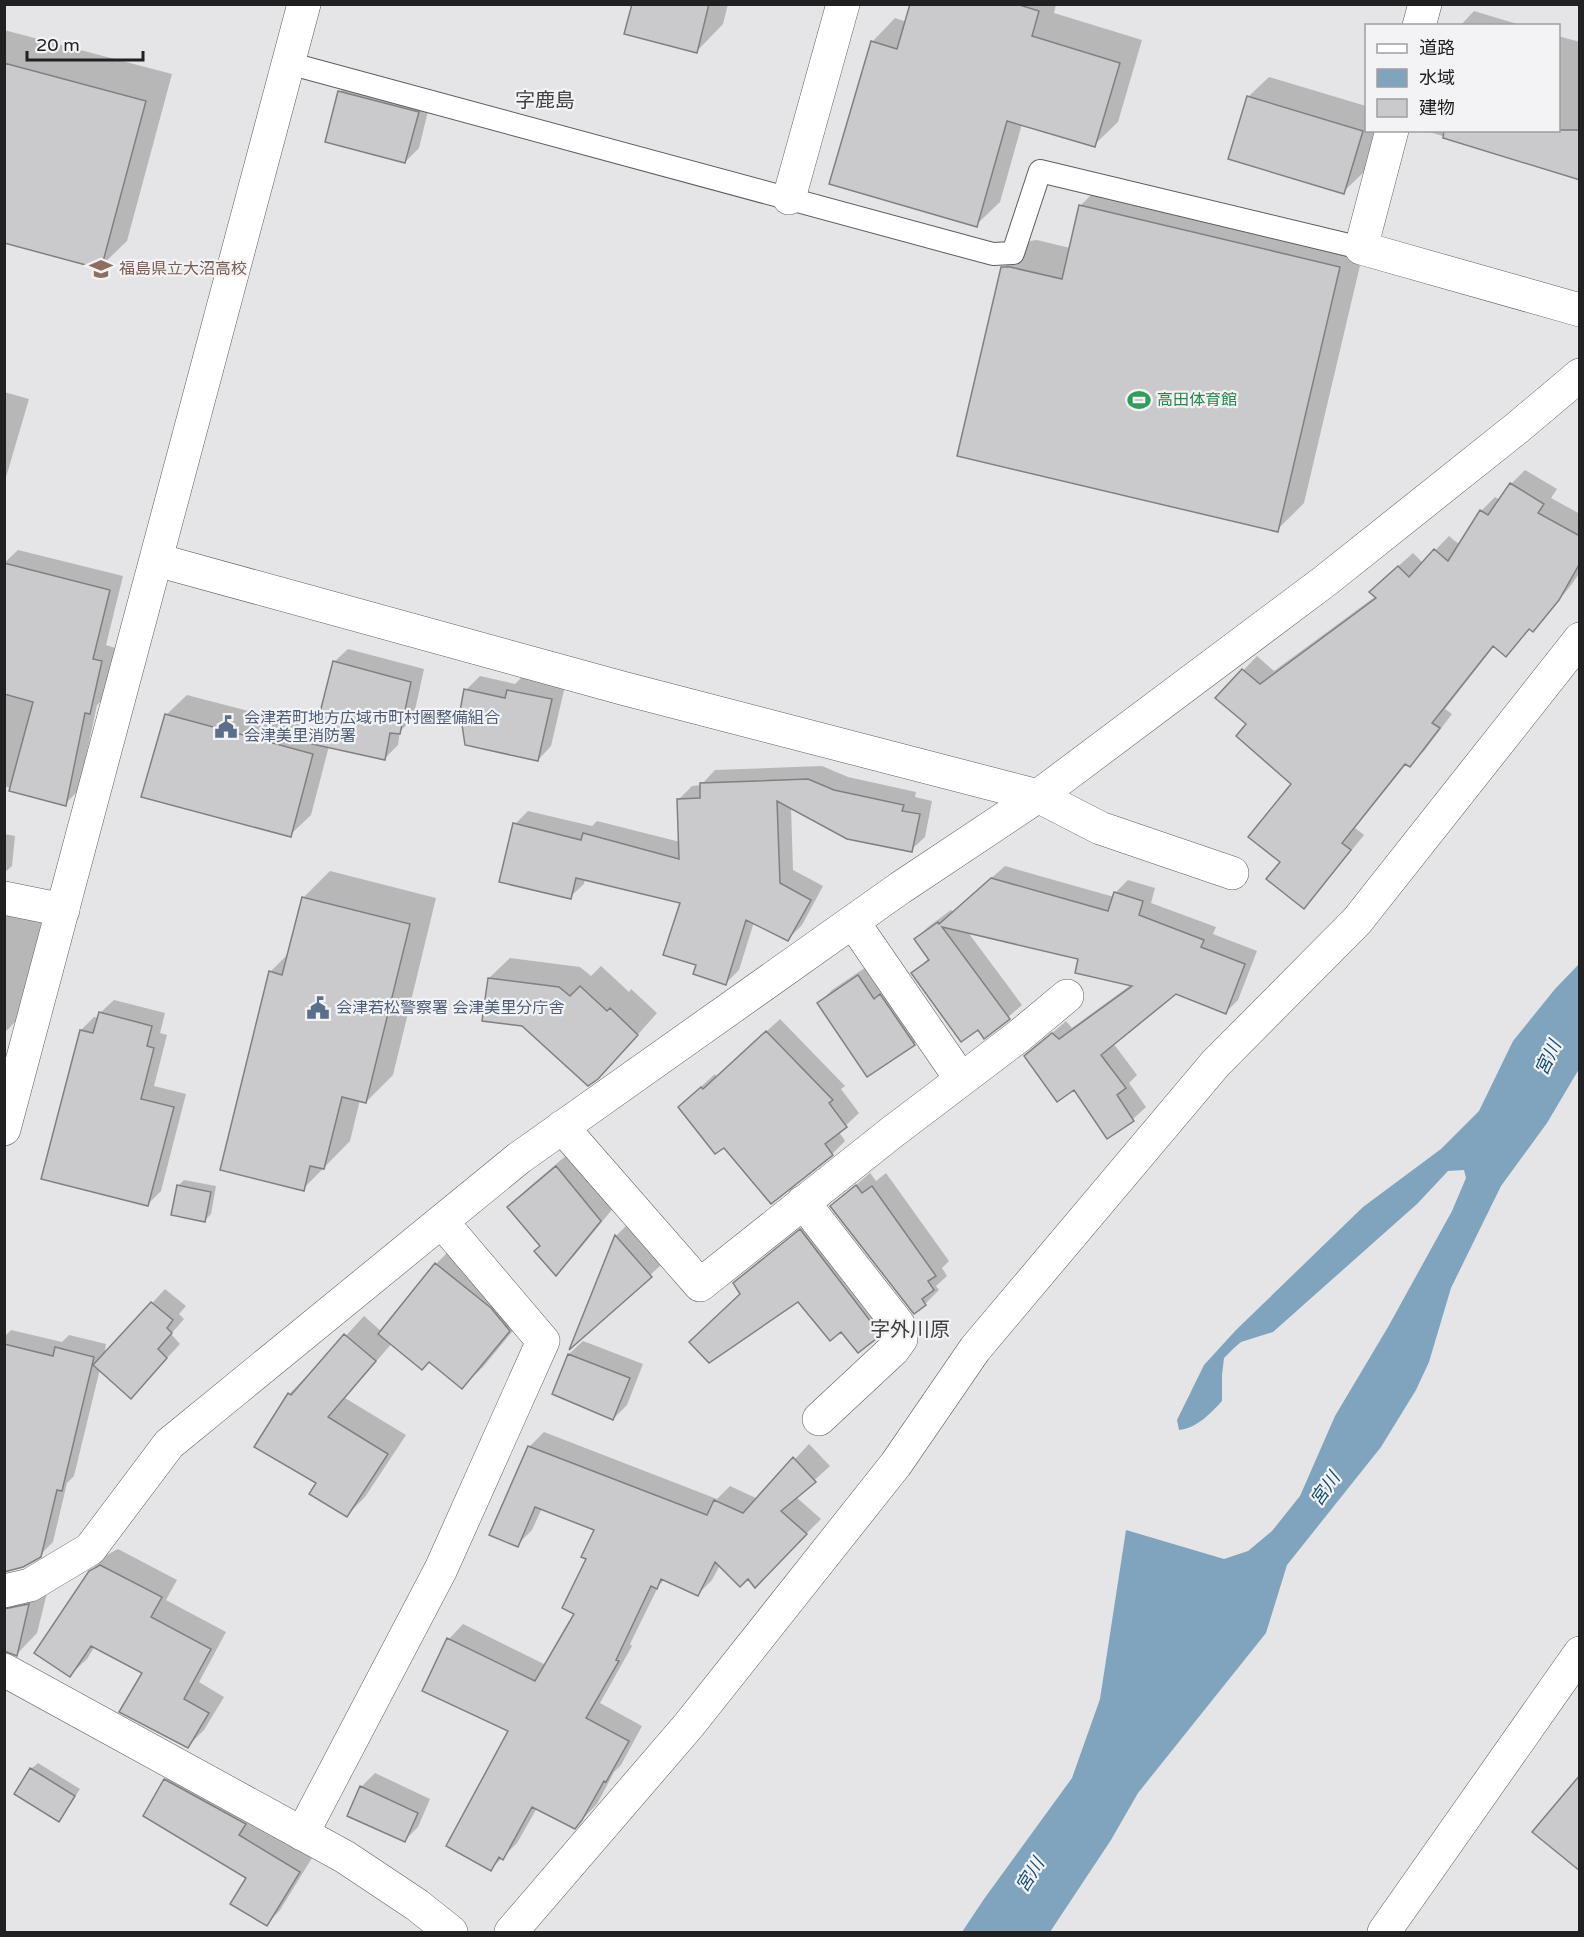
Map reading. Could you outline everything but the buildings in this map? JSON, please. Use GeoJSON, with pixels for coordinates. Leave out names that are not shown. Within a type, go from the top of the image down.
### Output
{"type":"FeatureCollection","features":[{"type":"Feature","properties":{"kind":"street"},"geometry":{"type":"LineString","coordinates":[[4,1129],[304,4]]}},
{"type":"Feature","properties":{"kind":"street"},"geometry":{"type":"LineString","coordinates":[[789,198],[843,4]]}},
{"type":"Feature","properties":{"kind":"street"},"geometry":{"type":"LineString","coordinates":[[1420,24],[1425,4]]}},
{"type":"Feature","properties":{"kind":"street"},"geometry":{"type":"LineString","coordinates":[[1391,132],[1361,248],[1580,310]]}},
{"type":"Feature","properties":{"kind":"street"},"geometry":{"type":"LineString","coordinates":[[4,1591],[30,1586],[90,1549],[169,1444],[519,1158],[853,922],[1038,796],[1325,582],[1580,375]]}},
{"type":"Feature","properties":{"kind":"street"},"geometry":{"type":"LineString","coordinates":[[157,560],[622,688],[1038,796],[1100,828],[1232,873]]}},
{"type":"Feature","properties":{"kind":"street"},"geometry":{"type":"LineString","coordinates":[[511,1932],[704,1706],[896,1464],[975,1349],[1215,1064],[1357,921],[1580,639]]}},
{"type":"Feature","properties":{"kind":"street"},"geometry":{"type":"LineString","coordinates":[[4,898],[63,910]]}},
{"type":"Feature","properties":{"kind":"street"},"geometry":{"type":"LineString","coordinates":[[853,922],[961,1079]]}},
{"type":"Feature","properties":{"kind":"street"},"geometry":{"type":"LineString","coordinates":[[562,1127],[700,1286],[803,1202],[1067,996]]}},
{"type":"Feature","properties":{"kind":"street"},"geometry":{"type":"LineString","coordinates":[[803,1202],[898,1324],[901,1339],[893,1350],[819,1419]]}},
{"type":"Feature","properties":{"kind":"street"},"geometry":{"type":"LineString","coordinates":[[302,1834],[441,1569],[543,1341],[442,1222]]}},
{"type":"Feature","properties":{"kind":"street"},"geometry":{"type":"LineString","coordinates":[[1384,1932],[1580,1653]]}},
{"type":"Feature","properties":{"kind":"street"},"geometry":{"type":"LineString","coordinates":[[4,1670],[345,1857],[417,1905],[451,1932]]}},
{"type":"Feature","properties":{"kind":"lane"},"geometry":{"type":"LineString","coordinates":[[288,63],[993,254],[1013,253],[1040,171],[1361,248]]}},
{"type":"Feature","properties":{"kind":"water","name":"宮川"},"geometry":{"type":"Polygon","coordinates":[[[1579,964],[1579,1069],[1547,1123],[1501,1186],[1451,1288],[1429,1362],[1416,1390],[1381,1447],[1287,1565],[1266,1633],[1138,1793],[1111,1840],[1050,1932],[962,1932],[1072,1778],[1100,1699],[1126,1530],[1224,1559],[1248,1551],[1272,1531],[1300,1496],[1335,1416],[1388,1327],[1452,1211],[1466,1178],[1464,1170],[1448,1171],[1417,1204],[1273,1332],[1241,1342],[1234,1348],[1224,1358],[1222,1401],[1197,1423],[1179,1430],[1177,1420],[1204,1365],[1236,1330],[1363,1207],[1441,1149],[1479,1111],[1513,1041],[1555,989],[1579,964]]]}},
{"type":"Feature","properties":{"kind":"place","name":"福島県立大沼高校"},"geometry":{"type":"Point","coordinates":[101,269]}},
{"type":"Feature","properties":{"kind":"place","name":"高田体育館"},"geometry":{"type":"Point","coordinates":[1139,400]}},
{"type":"Feature","properties":{"kind":"place","name":"会津若町地方広域市町村圏整備組合 会津美里消防署"},"geometry":{"type":"Point","coordinates":[226,727]}},
{"type":"Feature","properties":{"kind":"place","name":"会津若松警察署 会津美里分庁舎"},"geometry":{"type":"Point","coordinates":[318,1008]}},
{"type":"Feature","properties":{"kind":"district","name":"字鹿島"},"geometry":{"type":"Point","coordinates":[545,101]}},
{"type":"Feature","properties":{"kind":"district","name":"字外川原"},"geometry":{"type":"Point","coordinates":[910,1330]}}]}
